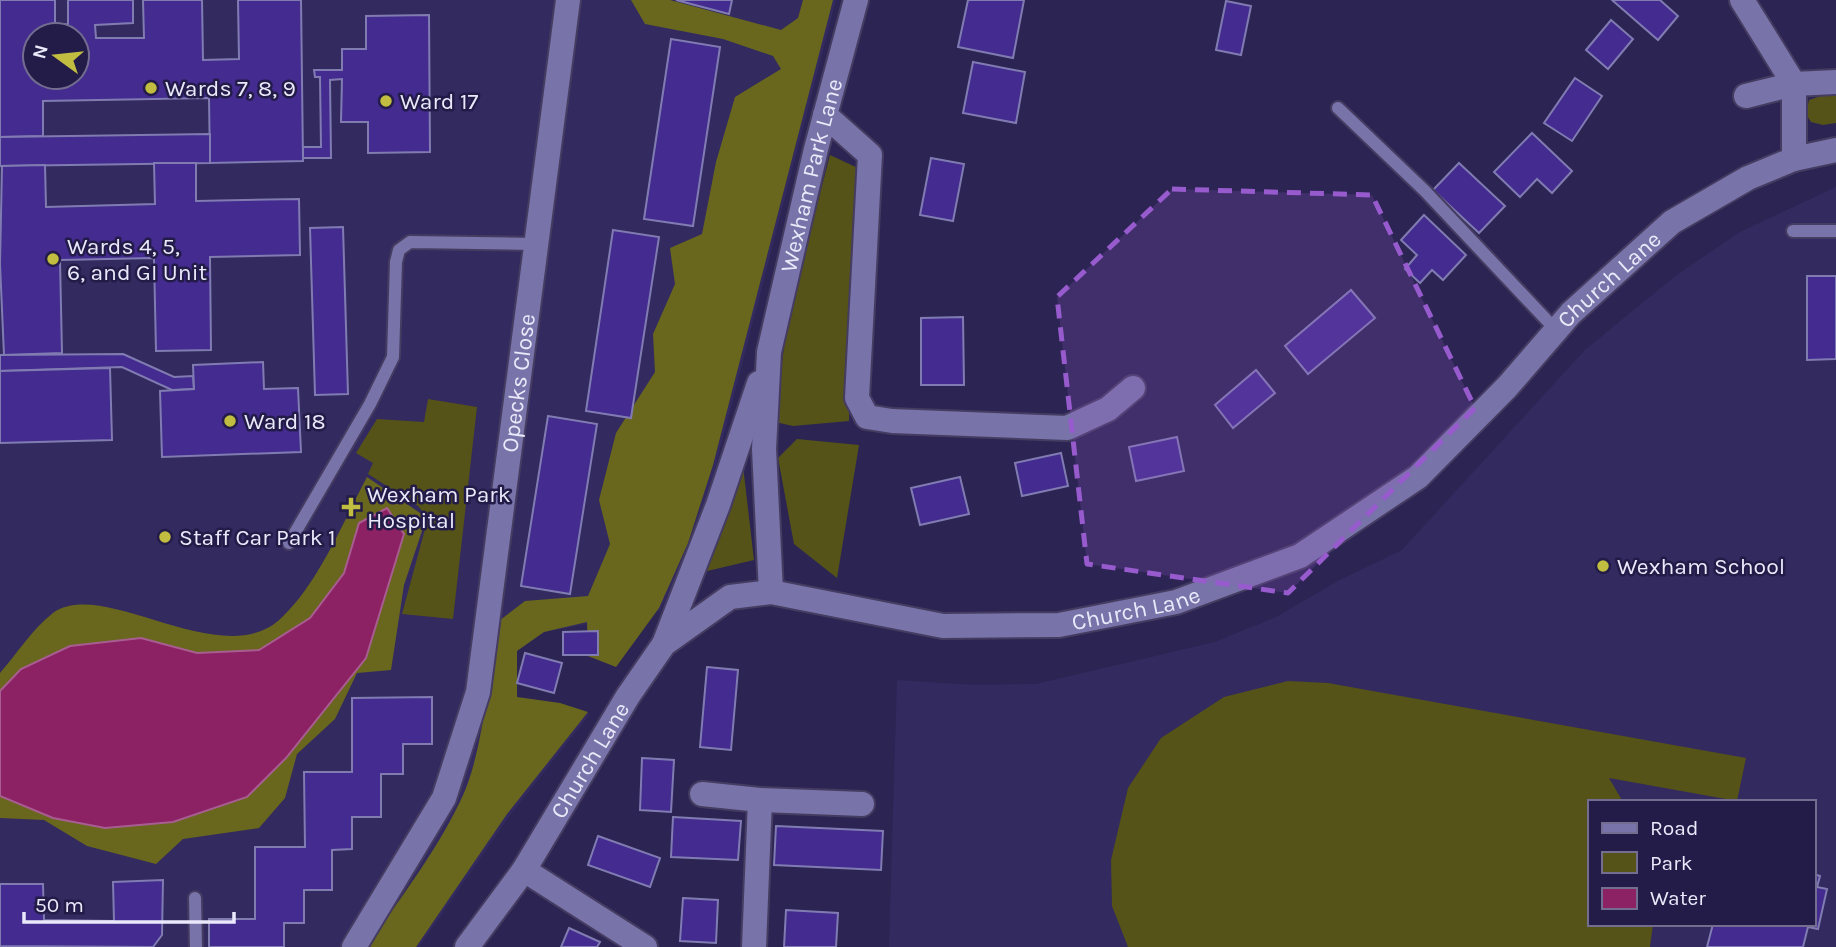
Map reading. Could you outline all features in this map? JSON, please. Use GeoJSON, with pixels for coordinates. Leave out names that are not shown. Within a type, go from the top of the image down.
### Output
{"type":"FeatureCollection","features":[{"type":"Feature","properties":{"kind":"street","name":"Opecks Close"},"geometry":{"type":"LineString","coordinates":[[354,947],[444,797],[478,692],[568,0]]}},
{"type":"Feature","properties":{"kind":"street","name":"Wexham Park Lane"},"geometry":{"type":"LineString","coordinates":[[664,644],[719,505],[769,352],[825,115],[856,0]]}},
{"type":"Feature","properties":{"kind":"street"},"geometry":{"type":"LineString","coordinates":[[1742,0],[1794,85],[1794,159]]}},
{"type":"Feature","properties":{"kind":"street"},"geometry":{"type":"LineString","coordinates":[[1746,96],[1794,85],[1836,82]]}},
{"type":"Feature","properties":{"kind":"street"},"geometry":{"type":"LineString","coordinates":[[825,115],[870,156],[857,398],[867,417],[892,421],[1067,428],[1108,409],[1133,388]]}},
{"type":"Feature","properties":{"kind":"street","name":"Church Lane"},"geometry":{"type":"LineString","coordinates":[[467,947],[524,870],[628,696],[664,644],[730,597],[771,592],[943,626],[1059,625],[1176,602],[1300,556],[1418,477],[1507,387],[1571,313],[1672,222],[1748,178],[1794,159],[1836,150]]}},
{"type":"Feature","properties":{"kind":"street","name":"Wexham Park Lane"},"geometry":{"type":"LineString","coordinates":[[769,352],[764,449],[771,592]]}},
{"type":"Feature","properties":{"kind":"street"},"geometry":{"type":"LineString","coordinates":[[702,794],[760,800],[862,804]]}},
{"type":"Feature","properties":{"kind":"street"},"geometry":{"type":"LineString","coordinates":[[754,947],[760,800]]}},
{"type":"Feature","properties":{"kind":"street"},"geometry":{"type":"LineString","coordinates":[[524,870],[645,947]]}},
{"type":"Feature","properties":{"kind":"lane"},"geometry":{"type":"LineString","coordinates":[[1338,108],[1425,191],[1556,330]]}},
{"type":"Feature","properties":{"kind":"lane"},"geometry":{"type":"LineString","coordinates":[[1793,231],[1836,230]]}},
{"type":"Feature","properties":{"kind":"lane"},"geometry":{"type":"LineString","coordinates":[[289,543],[393,357],[396,262],[399,250],[410,242],[535,244]]}},
{"type":"Feature","properties":{"kind":"lane"},"geometry":{"type":"LineString","coordinates":[[195,898],[196,947]]}},
{"type":"Feature","properties":{"kind":"highlighted area"},"geometry":{"type":"Polygon","coordinates":[[[1172,189],[1372,195],[1475,408],[1288,593],[1087,564],[1057,297],[1172,189]]]}},
{"type":"Feature","properties":{"kind":"shaded area","name":"Wexham Park Hospital"},"geometry":{"type":"Polygon","coordinates":[[[0,0],[836,0],[715,469],[691,546],[660,611],[544,632],[517,651],[517,697],[590,714],[510,815],[419,947],[0,947],[0,0]]]}},
{"type":"Feature","properties":{"kind":"shaded area"},"geometry":{"type":"Polygon","coordinates":[[[631,0],[670,0],[781,30],[798,18],[803,0],[833,0],[713,465],[688,543],[659,608],[616,667],[588,656],[587,622],[544,632],[517,651],[517,697],[560,703],[588,712],[507,814],[416,947],[367,947],[431,853],[464,793],[481,732],[495,624],[525,601],[588,596],[610,544],[599,500],[616,433],[655,372],[653,334],[675,284],[670,248],[702,234],[716,162],[735,97],[781,69],[773,56],[723,39],[645,24],[631,0]]]}},
{"type":"Feature","properties":{"kind":"shaded area","name":"Wexham School"},"geometry":{"type":"Polygon","coordinates":[[[1836,187],[1836,947],[889,947],[897,680],[973,685],[1036,684],[1215,642],[1276,617],[1338,581],[1402,550],[1585,350],[1674,277],[1740,232],[1836,187]]]}},
{"type":"Feature","properties":{"kind":"shaded area"},"geometry":{"type":"Polygon","coordinates":[[[367,477],[423,515],[423,528],[404,585],[391,670],[357,673],[335,719],[297,754],[285,798],[259,828],[183,839],[156,864],[87,846],[44,820],[0,818],[0,673],[46,619],[53,613],[75,605],[101,606],[194,631],[225,636],[253,634],[278,621],[305,590],[328,553],[367,477]]]}},
{"type":"Feature","properties":{"kind":"green space"},"geometry":{"type":"Polygon","coordinates":[[[1836,91],[1836,123],[1823,125],[1811,122],[1806,114],[1809,100],[1836,91]]]}},
{"type":"Feature","properties":{"kind":"green space"},"geometry":{"type":"Polygon","coordinates":[[[830,155],[860,169],[853,212],[849,421],[793,426],[775,422],[787,321],[830,155]]]}},
{"type":"Feature","properties":{"kind":"green space"},"geometry":{"type":"Polygon","coordinates":[[[428,399],[477,407],[453,619],[402,614],[428,518],[418,506],[368,474],[373,463],[356,453],[377,419],[424,422],[428,399]]]}},
{"type":"Feature","properties":{"kind":"green space"},"geometry":{"type":"Polygon","coordinates":[[[797,439],[859,445],[837,578],[794,544],[778,458],[797,439]]]}},
{"type":"Feature","properties":{"kind":"green space"},"geometry":{"type":"Polygon","coordinates":[[[743,466],[754,560],[703,572],[743,466]]]}},
{"type":"Feature","properties":{"kind":"green space"},"geometry":{"type":"Polygon","coordinates":[[[1288,681],[1328,683],[1746,758],[1737,800],[1609,778],[1622,800],[1588,800],[1588,926],[1653,926],[1650,947],[1128,947],[1112,906],[1111,860],[1128,788],[1161,738],[1224,697],[1288,681]]]}},
{"type":"Feature","properties":{"kind":"water"},"geometry":{"type":"Polygon","coordinates":[[[387,508],[404,534],[366,658],[286,758],[247,797],[173,822],[105,828],[53,818],[0,796],[0,691],[21,669],[70,646],[141,638],[197,653],[259,650],[310,618],[344,573],[359,523],[387,508]]]}},
{"type":"Feature","properties":{"kind":"building","name":"Wards 7, 8, 9"},"geometry":{"type":"Polygon","coordinates":[[[0,0],[55,0],[55,21],[21,21],[21,91],[91,91],[91,21],[68,21],[68,0],[133,0],[133,23],[95,25],[96,38],[144,38],[143,0],[202,0],[203,60],[239,59],[238,0],[301,0],[303,161],[210,163],[209,98],[43,101],[43,136],[0,137],[0,0]]]}},
{"type":"Feature","properties":{"kind":"building"},"geometry":{"type":"Polygon","coordinates":[[[676,0],[732,0],[729,14],[676,0]]]}},
{"type":"Feature","properties":{"kind":"building"},"geometry":{"type":"Polygon","coordinates":[[[968,0],[1024,0],[1013,58],[958,47],[968,0]]]}},
{"type":"Feature","properties":{"kind":"building"},"geometry":{"type":"Polygon","coordinates":[[[1612,0],[1660,0],[1678,16],[1658,40],[1612,0]]]}},
{"type":"Feature","properties":{"kind":"building"},"geometry":{"type":"Polygon","coordinates":[[[1226,1],[1251,6],[1241,55],[1216,50],[1226,1]]]}},
{"type":"Feature","properties":{"kind":"building","name":"Ward 17"},"geometry":{"type":"Polygon","coordinates":[[[429,15],[430,152],[368,153],[368,122],[341,122],[342,79],[330,80],[331,158],[303,158],[303,147],[321,147],[320,77],[315,77],[314,70],[342,70],[342,49],[366,49],[366,16],[429,15]]]}},
{"type":"Feature","properties":{"kind":"building"},"geometry":{"type":"Polygon","coordinates":[[[1611,20],[1633,39],[1608,69],[1586,50],[1611,20]]]}},
{"type":"Feature","properties":{"kind":"building"},"geometry":{"type":"Polygon","coordinates":[[[671,39],[720,47],[693,226],[644,219],[671,39]]]}},
{"type":"Feature","properties":{"kind":"building"},"geometry":{"type":"Polygon","coordinates":[[[973,62],[1025,72],[1016,123],[963,113],[973,62]]]}},
{"type":"Feature","properties":{"kind":"building"},"geometry":{"type":"Polygon","coordinates":[[[1575,78],[1602,96],[1572,141],[1544,123],[1575,78]]]}},
{"type":"Feature","properties":{"kind":"building"},"geometry":{"type":"Polygon","coordinates":[[[1532,133],[1572,171],[1552,193],[1537,179],[1520,197],[1494,172],[1532,133]]]}},
{"type":"Feature","properties":{"kind":"building"},"geometry":{"type":"Polygon","coordinates":[[[210,134],[210,163],[0,166],[0,137],[210,134]]]}},
{"type":"Feature","properties":{"kind":"building"},"geometry":{"type":"Polygon","coordinates":[[[931,158],[964,164],[953,221],[920,215],[931,158]]]}},
{"type":"Feature","properties":{"kind":"building","name":"Wards 4, 5, 6, and GI Unit"},"geometry":{"type":"Polygon","coordinates":[[[154,163],[196,163],[196,201],[299,199],[300,255],[210,257],[211,350],[156,351],[154,258],[60,260],[62,353],[4,355],[0,264],[2,166],[45,165],[46,207],[155,204],[154,163]]]}},
{"type":"Feature","properties":{"kind":"building"},"geometry":{"type":"Polygon","coordinates":[[[1459,163],[1505,206],[1479,233],[1433,190],[1459,163]]]}},
{"type":"Feature","properties":{"kind":"building"},"geometry":{"type":"Polygon","coordinates":[[[1424,215],[1466,255],[1443,280],[1432,270],[1420,283],[1405,269],[1417,255],[1401,240],[1424,215]]]}},
{"type":"Feature","properties":{"kind":"building"},"geometry":{"type":"Polygon","coordinates":[[[343,227],[348,394],[315,395],[310,228],[343,227]]]}},
{"type":"Feature","properties":{"kind":"building"},"geometry":{"type":"Polygon","coordinates":[[[613,230],[659,237],[631,418],[586,411],[613,230]]]}},
{"type":"Feature","properties":{"kind":"building"},"geometry":{"type":"Polygon","coordinates":[[[1807,276],[1836,276],[1836,359],[1807,360],[1807,276]]]}},
{"type":"Feature","properties":{"kind":"building"},"geometry":{"type":"Polygon","coordinates":[[[1351,290],[1375,318],[1308,374],[1285,346],[1351,290]]]}},
{"type":"Feature","properties":{"kind":"building"},"geometry":{"type":"Polygon","coordinates":[[[963,317],[964,385],[921,385],[921,318],[963,317]]]}},
{"type":"Feature","properties":{"kind":"building"},"geometry":{"type":"Polygon","coordinates":[[[123,354],[174,377],[193,376],[194,389],[172,390],[122,367],[0,371],[0,355],[123,354]]]}},
{"type":"Feature","properties":{"kind":"building","name":"Ward 18"},"geometry":{"type":"Polygon","coordinates":[[[263,362],[264,389],[298,388],[301,452],[162,457],[160,391],[194,389],[193,365],[263,362]]]}},
{"type":"Feature","properties":{"kind":"building"},"geometry":{"type":"Polygon","coordinates":[[[110,368],[112,440],[0,443],[0,371],[110,368]]]}},
{"type":"Feature","properties":{"kind":"building"},"geometry":{"type":"Polygon","coordinates":[[[1256,370],[1275,393],[1233,428],[1215,405],[1256,370]]]}},
{"type":"Feature","properties":{"kind":"building"},"geometry":{"type":"Polygon","coordinates":[[[548,416],[597,424],[570,594],[521,586],[548,416]]]}},
{"type":"Feature","properties":{"kind":"building"},"geometry":{"type":"Polygon","coordinates":[[[1177,437],[1184,471],[1136,481],[1129,447],[1177,437]]]}},
{"type":"Feature","properties":{"kind":"building"},"geometry":{"type":"Polygon","coordinates":[[[1061,453],[1068,486],[1022,496],[1015,463],[1061,453]]]}},
{"type":"Feature","properties":{"kind":"building"},"geometry":{"type":"Polygon","coordinates":[[[960,477],[969,514],[920,525],[911,488],[960,477]]]}},
{"type":"Feature","properties":{"kind":"building"},"geometry":{"type":"Polygon","coordinates":[[[598,631],[598,655],[563,655],[563,632],[598,631]]]}},
{"type":"Feature","properties":{"kind":"building"},"geometry":{"type":"Polygon","coordinates":[[[525,653],[562,663],[554,693],[517,683],[525,653]]]}},
{"type":"Feature","properties":{"kind":"building"},"geometry":{"type":"Polygon","coordinates":[[[707,667],[738,670],[731,750],[700,747],[707,667]]]}},
{"type":"Feature","properties":{"kind":"building"},"geometry":{"type":"Polygon","coordinates":[[[432,697],[432,744],[403,744],[403,774],[381,774],[381,817],[352,817],[352,849],[332,850],[332,890],[304,890],[304,923],[284,923],[284,947],[209,947],[209,919],[255,919],[255,847],[305,847],[304,772],[352,772],[352,698],[432,697]]]}},
{"type":"Feature","properties":{"kind":"building"},"geometry":{"type":"Polygon","coordinates":[[[642,758],[674,760],[671,812],[640,810],[642,758]]]}},
{"type":"Feature","properties":{"kind":"building"},"geometry":{"type":"Polygon","coordinates":[[[673,817],[741,821],[738,860],[671,857],[673,817]]]}},
{"type":"Feature","properties":{"kind":"building"},"geometry":{"type":"Polygon","coordinates":[[[776,826],[883,831],[881,870],[774,865],[776,826]]]}},
{"type":"Feature","properties":{"kind":"building"},"geometry":{"type":"Polygon","coordinates":[[[598,836],[660,858],[650,887],[588,865],[598,836]]]}},
{"type":"Feature","properties":{"kind":"building"},"geometry":{"type":"Polygon","coordinates":[[[1815,875],[1820,876],[1817,887],[1827,889],[1818,929],[1808,927],[1803,947],[1707,947],[1712,926],[1815,926],[1815,875]]]}},
{"type":"Feature","properties":{"kind":"building"},"geometry":{"type":"Polygon","coordinates":[[[163,880],[162,935],[153,947],[0,946],[0,884],[43,884],[44,920],[114,921],[113,882],[163,880]]]}},
{"type":"Feature","properties":{"kind":"building"},"geometry":{"type":"Polygon","coordinates":[[[683,898],[718,900],[716,943],[680,941],[683,898]]]}},
{"type":"Feature","properties":{"kind":"building"},"geometry":{"type":"Polygon","coordinates":[[[786,910],[838,913],[836,947],[784,947],[786,910]]]}},
{"type":"Feature","properties":{"kind":"building"},"geometry":{"type":"Polygon","coordinates":[[[569,928],[600,942],[597,947],[561,947],[569,928]]]}},
{"type":"Feature","properties":{"kind":"place","name":"Wards 7, 8, 9"},"geometry":{"type":"Point","coordinates":[151,88]}},
{"type":"Feature","properties":{"kind":"place","name":"Ward 17"},"geometry":{"type":"Point","coordinates":[386,101]}},
{"type":"Feature","properties":{"kind":"place","name":"Wards 4, 5, 6, and GI Unit"},"geometry":{"type":"Point","coordinates":[53,259]}},
{"type":"Feature","properties":{"kind":"place","name":"Ward 18"},"geometry":{"type":"Point","coordinates":[230,421]}},
{"type":"Feature","properties":{"kind":"place","name":"Wexham Park Hospital"},"geometry":{"type":"Point","coordinates":[351,507]}},
{"type":"Feature","properties":{"kind":"place","name":"Staff Car Park 1"},"geometry":{"type":"Point","coordinates":[165,537]}},
{"type":"Feature","properties":{"kind":"place","name":"Wexham School"},"geometry":{"type":"Point","coordinates":[1603,566]}}]}
